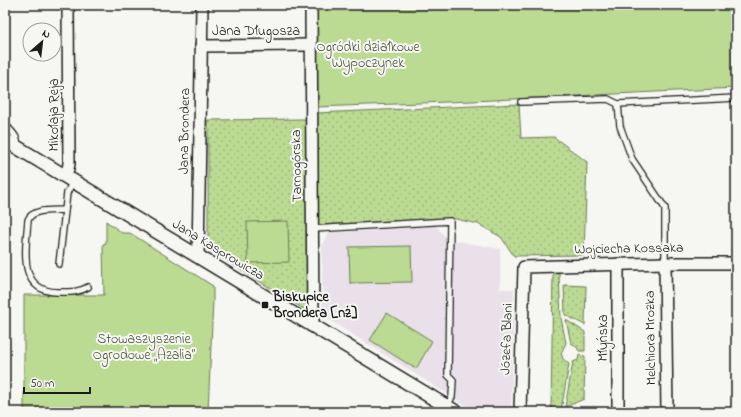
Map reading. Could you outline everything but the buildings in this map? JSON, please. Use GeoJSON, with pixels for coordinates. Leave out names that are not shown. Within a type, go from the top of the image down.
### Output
{"type":"FeatureCollection","features":[{"type":"Feature","properties":{"kind":"street","name":"Mikołaja Reja"},"geometry":{"type":"LineString","coordinates":[[68,5],[69,179]]}},
{"type":"Feature","properties":{"kind":"street","name":"Jana Brondera"},"geometry":{"type":"LineString","coordinates":[[198,257],[202,5]]}},
{"type":"Feature","properties":{"kind":"street","name":"Tarnogórska"},"geometry":{"type":"LineString","coordinates":[[311,5],[310,45],[313,326]]}},
{"type":"Feature","properties":{"kind":"street","name":"Jana Długosza"},"geometry":{"type":"LineString","coordinates":[[201,46],[310,45]]}},
{"type":"Feature","properties":{"kind":"street","name":"Jana Kasprowicza"},"geometry":{"type":"LineString","coordinates":[[5,140],[451,409]]}},
{"type":"Feature","properties":{"kind":"street","name":"Wojciecha Kossaka"},"geometry":{"type":"LineString","coordinates":[[524,267],[665,263],[736,263]]}},
{"type":"Feature","properties":{"kind":"street","name":"Melchiora Mrozka"},"geometry":{"type":"LineString","coordinates":[[665,263],[667,412]]}},
{"type":"Feature","properties":{"kind":"street","name":"Młyńska"},"geometry":{"type":"LineString","coordinates":[[618,264],[618,412]]}},
{"type":"Feature","properties":{"kind":"street","name":"Józefa Blani"},"geometry":{"type":"LineString","coordinates":[[520,412],[524,267]]}},
{"type":"Feature","properties":{"kind":"lane"},"geometry":{"type":"LineString","coordinates":[[521,102],[608,98],[618,104],[736,98]]}},
{"type":"Feature","properties":{"kind":"lane"},"geometry":{"type":"LineString","coordinates":[[618,104],[620,126],[632,159],[645,180],[656,192],[665,208],[665,263]]}},
{"type":"Feature","properties":{"kind":"lane"},"geometry":{"type":"LineString","coordinates":[[5,124],[16,136],[18,141],[17,148]]}},
{"type":"Feature","properties":{"kind":"lane"},"geometry":{"type":"LineString","coordinates":[[59,264],[69,179]]}},
{"type":"Feature","properties":{"kind":"lane"},"geometry":{"type":"LineString","coordinates":[[65,210],[33,213],[30,216],[28,220],[26,259],[27,269],[34,283],[49,292],[73,292],[88,287]]}},
{"type":"Feature","properties":{"kind":"lane"},"geometry":{"type":"LineString","coordinates":[[313,230],[450,221],[448,375],[453,380],[451,409]]}},
{"type":"Feature","properties":{"kind":"shaded area"},"geometry":{"type":"Polygon","coordinates":[[[436,226],[447,239],[500,249],[500,289],[514,289],[511,412],[502,412],[501,409],[465,405],[323,316],[322,246],[329,233],[436,226]]]}},
{"type":"Feature","properties":{"kind":"green space","name":"Ogródki działkowe Wypoczynek"},"geometry":{"type":"Polygon","coordinates":[[[317,5],[736,5],[736,88],[317,107],[317,5]]]}},
{"type":"Feature","properties":{"kind":"green space"},"geometry":{"type":"Polygon","coordinates":[[[519,104],[521,138],[554,137],[587,162],[584,255],[514,256],[501,237],[478,224],[451,218],[318,225],[316,113],[519,104]]]}},
{"type":"Feature","properties":{"kind":"green space"},"geometry":{"type":"Polygon","coordinates":[[[306,119],[307,311],[208,249],[208,120],[306,119]]]}},
{"type":"Feature","properties":{"kind":"green space","name":"Stowaszyszenie Ogrodowe „Azalia”"},"geometry":{"type":"Polygon","coordinates":[[[106,221],[122,233],[130,233],[213,286],[208,412],[24,412],[24,295],[104,295],[103,244],[106,243],[106,221]]]}},
{"type":"Feature","properties":{"kind":"green space"},"geometry":{"type":"Polygon","coordinates":[[[288,221],[289,262],[248,263],[247,222],[288,221]]]}},
{"type":"Feature","properties":{"kind":"green space"},"geometry":{"type":"Polygon","coordinates":[[[411,246],[412,282],[350,283],[349,247],[411,246]]]}},
{"type":"Feature","properties":{"kind":"green space"},"geometry":{"type":"Polygon","coordinates":[[[553,272],[559,273],[561,318],[566,343],[561,353],[563,359],[569,364],[561,411],[551,412],[553,272]]]}},
{"type":"Feature","properties":{"kind":"green space"},"geometry":{"type":"Polygon","coordinates":[[[564,285],[586,286],[585,325],[565,315],[564,285]]]}},
{"type":"Feature","properties":{"kind":"green space"},"geometry":{"type":"Polygon","coordinates":[[[387,313],[432,341],[416,369],[370,340],[387,313]]]}},
{"type":"Feature","properties":{"kind":"green space"},"geometry":{"type":"Polygon","coordinates":[[[566,320],[585,332],[585,351],[579,351],[576,346],[571,343],[566,320]]]}},
{"type":"Feature","properties":{"kind":"green space"},"geometry":{"type":"Polygon","coordinates":[[[579,355],[585,356],[584,399],[565,407],[573,362],[578,360],[579,355]]]}},
{"type":"Feature","properties":{"kind":"place","name":"Biskupice Brondera [nż]"},"geometry":{"type":"Point","coordinates":[265,305]}}]}
